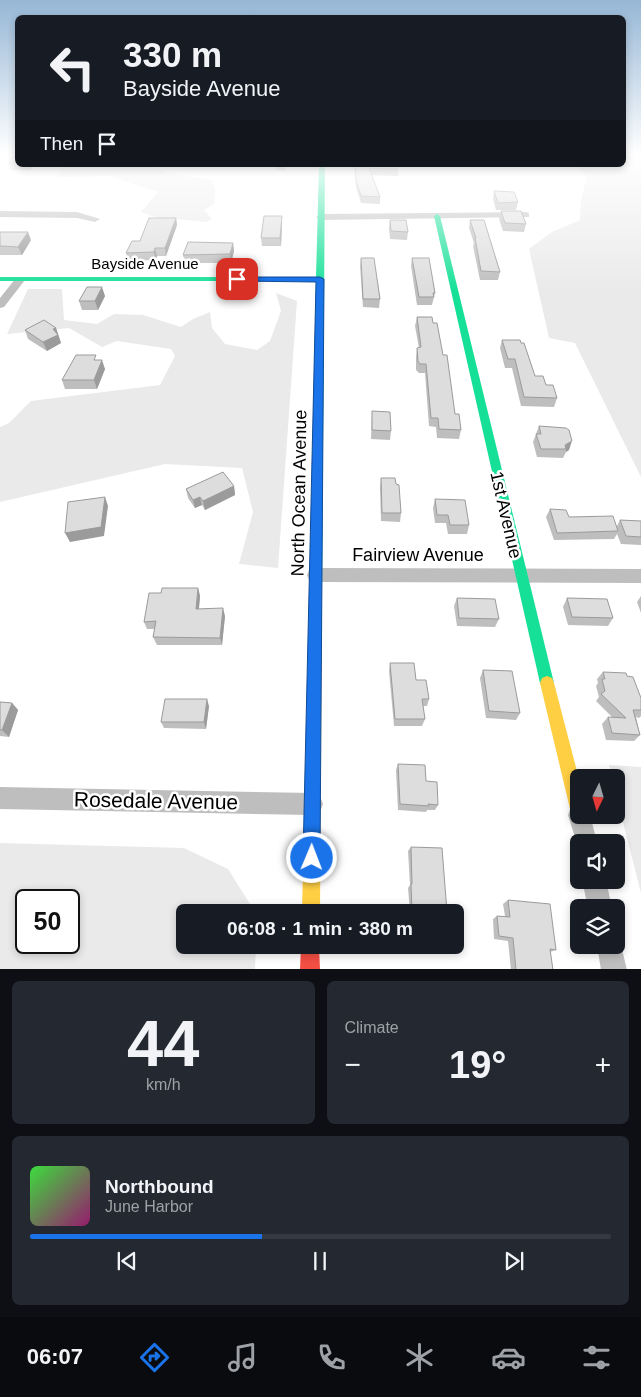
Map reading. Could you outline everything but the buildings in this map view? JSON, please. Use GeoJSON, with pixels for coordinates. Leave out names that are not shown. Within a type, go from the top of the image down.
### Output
{"type":"FeatureCollection","features":[{"type":"Feature","properties":{"kind":"street","name":"North Ocean Avenue"},"geometry":{"type":"LineString","coordinates":[[311,904],[321,200]]}},
{"type":"Feature","properties":{"kind":"street"},"geometry":{"type":"LineString","coordinates":[[0,214],[77,215],[95,219]]}},
{"type":"Feature","properties":{"kind":"street"},"geometry":{"type":"LineString","coordinates":[[321,217],[526,215]]}},
{"type":"Feature","properties":{"kind":"street","name":"1st Avenue"},"geometry":{"type":"LineString","coordinates":[[437,216],[520,576],[570,778]]}},
{"type":"Feature","properties":{"kind":"street","name":"Bayside Avenue"},"geometry":{"type":"LineString","coordinates":[[0,279],[320,279]]}},
{"type":"Feature","properties":{"kind":"street"},"geometry":{"type":"LineString","coordinates":[[0,306],[20,280]]}},
{"type":"Feature","properties":{"kind":"street","name":"Fairview Avenue"},"geometry":{"type":"LineString","coordinates":[[315,575],[641,576]]}},
{"type":"Feature","properties":{"kind":"street","name":"Rosedale Avenue"},"geometry":{"type":"LineString","coordinates":[[0,798],[312,804]]}},
{"type":"Feature","properties":{"kind":"street"},"geometry":{"type":"LineString","coordinates":[[310,954],[310,969]]}},
{"type":"Feature","properties":{"kind":"street"},"geometry":{"type":"LineString","coordinates":[[611,954],[614,969]]}},
{"type":"Feature","properties":{"kind":"shaded area"},"geometry":{"type":"Polygon","coordinates":[[[151,200],[214,200],[214,204],[204,210],[212,219],[206,222],[155,217],[141,212],[151,200]]]}},
{"type":"Feature","properties":{"kind":"shaded area"},"geometry":{"type":"Polygon","coordinates":[[[581,200],[641,200],[641,477],[575,343],[549,338],[529,249],[552,232],[580,220],[581,200]]]}},
{"type":"Feature","properties":{"kind":"shaded area"},"geometry":{"type":"Polygon","coordinates":[[[28,289],[62,289],[64,320],[97,324],[114,314],[143,315],[181,327],[193,319],[210,312],[212,328],[225,344],[257,350],[270,341],[281,311],[276,293],[297,301],[278,568],[239,564],[253,512],[242,468],[165,464],[0,502],[0,427],[9,423],[31,401],[160,385],[175,356],[171,349],[117,341],[102,347],[69,328],[7,334],[28,289]]]}},
{"type":"Feature","properties":{"kind":"shaded area"},"geometry":{"type":"Polygon","coordinates":[[[609,765],[641,767],[641,893],[623,824],[625,824],[625,769],[610,769],[609,765]]]}},
{"type":"Feature","properties":{"kind":"shaded area"},"geometry":{"type":"Polygon","coordinates":[[[0,843],[184,848],[228,869],[250,904],[176,904],[176,954],[256,954],[255,969],[0,969],[0,843]]]}},
{"type":"Feature","properties":{"kind":"traffic: fast"},"geometry":{"type":"LineString","coordinates":[[316,587],[321,200]]}},
{"type":"Feature","properties":{"kind":"traffic: fast"},"geometry":{"type":"LineString","coordinates":[[437,216],[547,683]]}},
{"type":"Feature","properties":{"kind":"traffic: fast"},"geometry":{"type":"LineString","coordinates":[[0,279],[320,279]]}},
{"type":"Feature","properties":{"kind":"traffic: slow"},"geometry":{"type":"LineString","coordinates":[[311,904],[316,587]]}},
{"type":"Feature","properties":{"kind":"traffic: slow"},"geometry":{"type":"LineString","coordinates":[[547,683],[570,776]]}},
{"type":"Feature","properties":{"kind":"traffic: jam"},"geometry":{"type":"LineString","coordinates":[[310,954],[310,969]]}},
{"type":"Feature","properties":{"kind":"route"},"geometry":{"type":"LineString","coordinates":[[237,279],[320,279],[312,858]]}}]}
